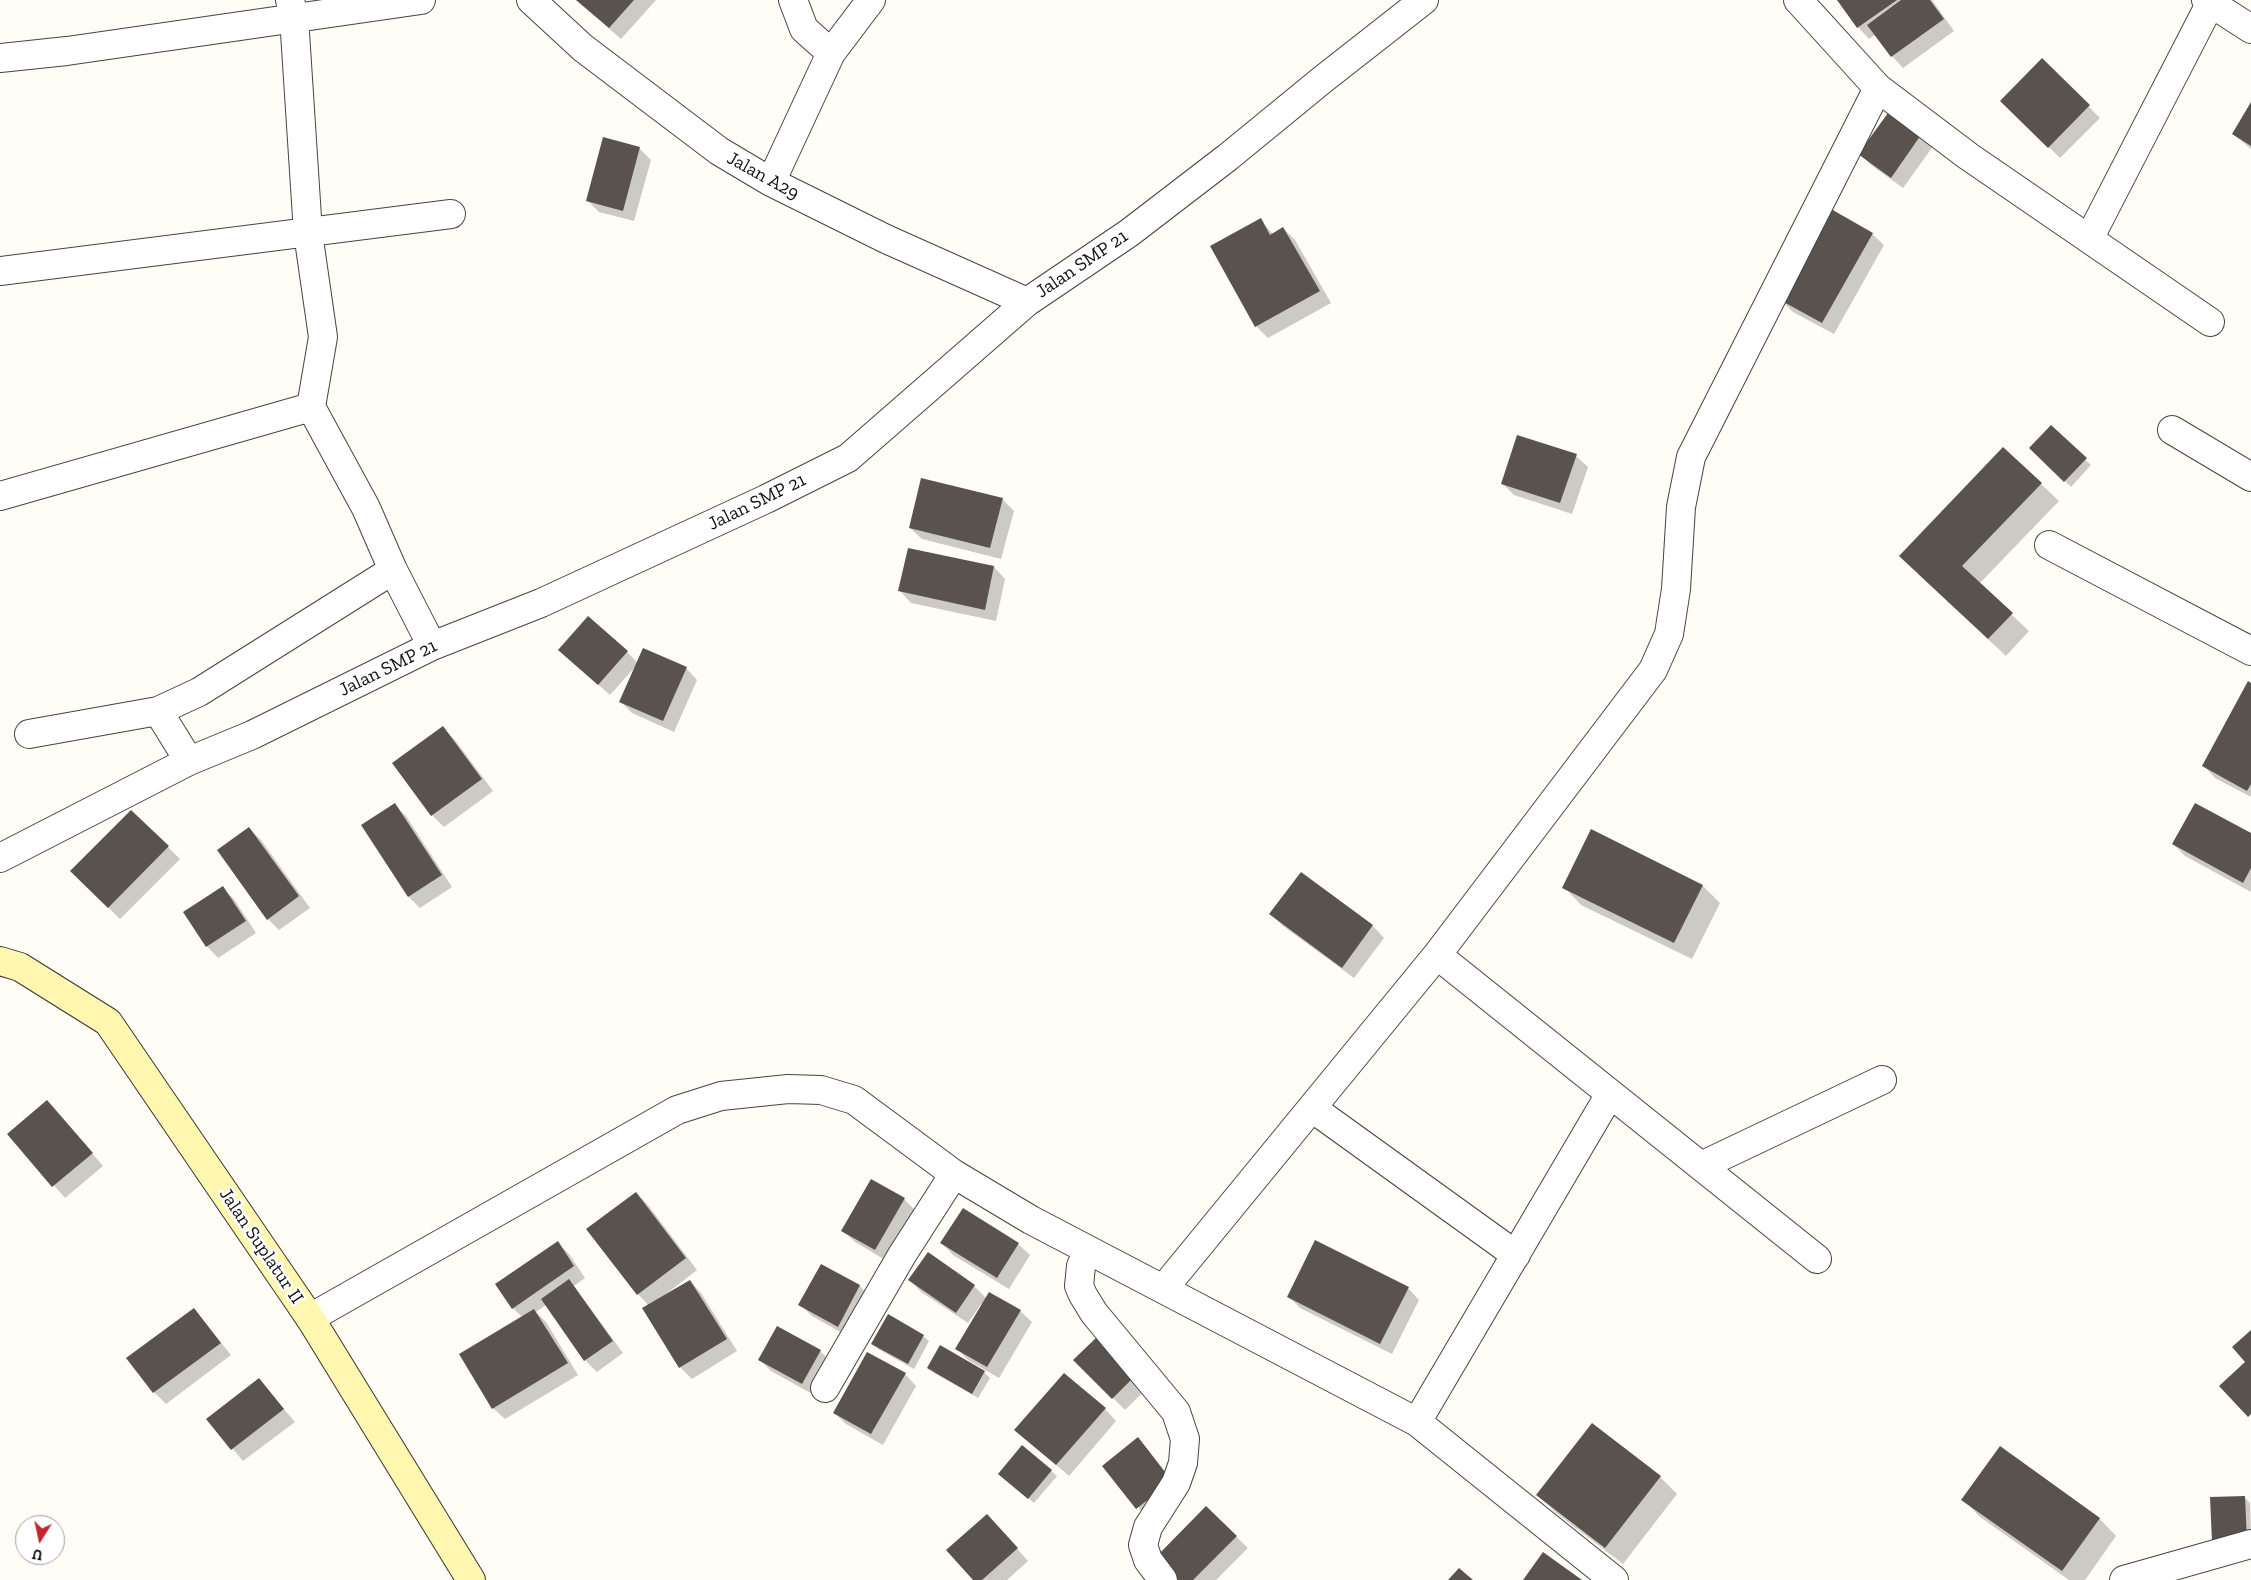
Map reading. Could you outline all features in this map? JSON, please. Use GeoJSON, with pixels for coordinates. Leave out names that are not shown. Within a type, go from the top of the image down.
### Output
{"type":"FeatureCollection","features":[{"type":"Feature","properties":{"kind":"street"},"geometry":{"type":"LineString","coordinates":[[0,58],[67,51],[292,9],[421,0]]}},
{"type":"Feature","properties":{"kind":"street","name":"Jalan A29"},"geometry":{"type":"LineString","coordinates":[[531,0],[583,48],[719,151],[771,182],[886,239],[1027,302]]}},
{"type":"Feature","properties":{"kind":"street"},"geometry":{"type":"LineString","coordinates":[[793,0],[804,29],[831,53]]}},
{"type":"Feature","properties":{"kind":"street"},"geometry":{"type":"LineString","coordinates":[[771,182],[831,53],[871,0]]}},
{"type":"Feature","properties":{"kind":"street","name":"Jalan SMP 21"},"geometry":{"type":"LineString","coordinates":[[0,858],[189,761],[252,735],[432,646],[541,603],[766,500],[848,458],[1027,302],[1093,259],[1136,227],[1228,157],[1424,0]]}},
{"type":"Feature","properties":{"kind":"street"},"geometry":{"type":"LineString","coordinates":[[1798,0],[1878,88],[1968,156],[2210,322]]}},
{"type":"Feature","properties":{"kind":"street"},"geometry":{"type":"LineString","coordinates":[[2089,239],[2208,2],[2251,29]]}},
{"type":"Feature","properties":{"kind":"street"},"geometry":{"type":"LineString","coordinates":[[292,9],[308,233],[322,337],[311,407],[366,508],[393,570],[432,646]]}},
{"type":"Feature","properties":{"kind":"street"},"geometry":{"type":"LineString","coordinates":[[1164,1288],[1437,955],[1653,670],[1670,634],[1676,589],[1681,507],[1692,457],[1878,88]]}},
{"type":"Feature","properties":{"kind":"street"},"geometry":{"type":"LineString","coordinates":[[0,271],[451,214]]}},
{"type":"Feature","properties":{"kind":"street"},"geometry":{"type":"LineString","coordinates":[[0,496],[311,407]]}},
{"type":"Feature","properties":{"kind":"street"},"geometry":{"type":"LineString","coordinates":[[2172,430],[2251,477]]}},
{"type":"Feature","properties":{"kind":"street"},"geometry":{"type":"LineString","coordinates":[[2049,546],[2251,651]]}},
{"type":"Feature","properties":{"kind":"street"},"geometry":{"type":"LineString","coordinates":[[29,734],[158,711],[199,692],[393,570]]}},
{"type":"Feature","properties":{"kind":"street"},"geometry":{"type":"LineString","coordinates":[[158,711],[189,761]]}},
{"type":"Feature","properties":{"kind":"street"},"geometry":{"type":"LineString","coordinates":[[1437,955],[1818,1259]]}},
{"type":"Feature","properties":{"kind":"street","name":"Jalan Suplatur II"},"geometry":{"type":"LineString","coordinates":[[0,961],[20,967],[108,1022],[310,1318],[472,1580]]}},
{"type":"Feature","properties":{"kind":"street"},"geometry":{"type":"LineString","coordinates":[[1701,1166],[1882,1080]]}},
{"type":"Feature","properties":{"kind":"street"},"geometry":{"type":"LineString","coordinates":[[310,1318],[677,1110],[721,1096],[788,1089],[821,1090],[854,1100],[954,1174],[1031,1220],[1417,1422],[1614,1580]]}},
{"type":"Feature","properties":{"kind":"street"},"geometry":{"type":"LineString","coordinates":[[1417,1422],[1610,1094]]}},
{"type":"Feature","properties":{"kind":"street"},"geometry":{"type":"LineString","coordinates":[[1312,1108],[1516,1255]]}},
{"type":"Feature","properties":{"kind":"street"},"geometry":{"type":"LineString","coordinates":[[825,1388],[902,1255],[954,1174]]}},
{"type":"Feature","properties":{"kind":"street"},"geometry":{"type":"LineString","coordinates":[[1088,1251],[1081,1266],[1079,1286],[1094,1313],[1176,1412],[1185,1439],[1183,1463],[1176,1483],[1148,1527],[1143,1545],[1148,1560],[1163,1580]]}},
{"type":"Feature","properties":{"kind":"street"},"geometry":{"type":"LineString","coordinates":[[2124,1580],[2251,1544]]}},
{"type":"Feature","properties":{"kind":"building"},"geometry":{"type":"Polygon","coordinates":[[[576,0],[634,0],[609,28],[576,0]]]}},
{"type":"Feature","properties":{"kind":"building"},"geometry":{"type":"Polygon","coordinates":[[[1837,0],[1897,0],[1857,28],[1837,0]]]}},
{"type":"Feature","properties":{"kind":"building"},"geometry":{"type":"Polygon","coordinates":[[[1901,0],[1930,0],[1944,19],[1891,57],[1867,25],[1901,0]]]}},
{"type":"Feature","properties":{"kind":"building"},"geometry":{"type":"Polygon","coordinates":[[[2042,58],[2090,105],[2048,148],[2000,101],[2042,58]]]}},
{"type":"Feature","properties":{"kind":"building"},"geometry":{"type":"Polygon","coordinates":[[[2251,102],[2251,146],[2232,134],[2251,102]]]}},
{"type":"Feature","properties":{"kind":"building"},"geometry":{"type":"Polygon","coordinates":[[[1891,109],[1923,132],[1891,178],[1858,154],[1891,109]]]}},
{"type":"Feature","properties":{"kind":"building"},"geometry":{"type":"Polygon","coordinates":[[[603,137],[640,147],[623,211],[586,201],[603,137]]]}},
{"type":"Feature","properties":{"kind":"building"},"geometry":{"type":"Polygon","coordinates":[[[1831,209],[1873,233],[1822,323],[1780,300],[1831,209]]]}},
{"type":"Feature","properties":{"kind":"building"},"geometry":{"type":"Polygon","coordinates":[[[1261,218],[1270,235],[1283,227],[1320,291],[1255,327],[1210,246],[1261,218]]]}},
{"type":"Feature","properties":{"kind":"building"},"geometry":{"type":"Polygon","coordinates":[[[2051,425],[2087,458],[2064,482],[2029,448],[2051,425]]]}},
{"type":"Feature","properties":{"kind":"building"},"geometry":{"type":"Polygon","coordinates":[[[1517,435],[1577,454],[1560,503],[1501,484],[1517,435]]]}},
{"type":"Feature","properties":{"kind":"building"},"geometry":{"type":"Polygon","coordinates":[[[2003,447],[2042,483],[1962,566],[2013,613],[1988,639],[1899,556],[2003,447]]]}},
{"type":"Feature","properties":{"kind":"building"},"geometry":{"type":"Polygon","coordinates":[[[921,478],[1003,498],[990,548],[909,528],[921,478]]]}},
{"type":"Feature","properties":{"kind":"building"},"geometry":{"type":"Polygon","coordinates":[[[908,548],[994,566],[985,610],[898,591],[908,548]]]}},
{"type":"Feature","properties":{"kind":"building"},"geometry":{"type":"Polygon","coordinates":[[[588,616],[628,651],[598,685],[558,650],[588,616]]]}},
{"type":"Feature","properties":{"kind":"building"},"geometry":{"type":"Polygon","coordinates":[[[643,648],[687,667],[663,721],[619,702],[643,648]]]}},
{"type":"Feature","properties":{"kind":"building"},"geometry":{"type":"Polygon","coordinates":[[[2248,681],[2251,683],[2251,784],[2247,791],[2202,766],[2248,681]]]}},
{"type":"Feature","properties":{"kind":"building"},"geometry":{"type":"Polygon","coordinates":[[[443,726],[482,779],[431,816],[392,763],[443,726]]]}},
{"type":"Feature","properties":{"kind":"building"},"geometry":{"type":"Polygon","coordinates":[[[395,803],[442,875],[408,897],[361,825],[395,803]]]}},
{"type":"Feature","properties":{"kind":"building"},"geometry":{"type":"Polygon","coordinates":[[[2195,803],[2251,833],[2251,868],[2243,883],[2172,844],[2195,803]]]}},
{"type":"Feature","properties":{"kind":"building"},"geometry":{"type":"Polygon","coordinates":[[[131,810],[169,846],[108,908],[70,871],[131,810]]]}},
{"type":"Feature","properties":{"kind":"building"},"geometry":{"type":"Polygon","coordinates":[[[249,827],[299,896],[267,920],[217,850],[249,827]]]}},
{"type":"Feature","properties":{"kind":"building"},"geometry":{"type":"Polygon","coordinates":[[[1591,829],[1703,885],[1674,943],[1562,888],[1591,829]]]}},
{"type":"Feature","properties":{"kind":"building"},"geometry":{"type":"Polygon","coordinates":[[[1301,872],[1373,925],[1342,968],[1269,914],[1301,872]]]}},
{"type":"Feature","properties":{"kind":"building"},"geometry":{"type":"Polygon","coordinates":[[[223,886],[246,921],[206,947],[183,912],[223,886]]]}},
{"type":"Feature","properties":{"kind":"building"},"geometry":{"type":"Polygon","coordinates":[[[47,1100],[93,1153],[52,1187],[7,1134],[47,1100]]]}},
{"type":"Feature","properties":{"kind":"building"},"geometry":{"type":"Polygon","coordinates":[[[871,1179],[905,1198],[875,1250],[841,1231],[871,1179]]]}},
{"type":"Feature","properties":{"kind":"building"},"geometry":{"type":"Polygon","coordinates":[[[636,1192],[686,1258],[637,1295],[586,1229],[636,1192]]]}},
{"type":"Feature","properties":{"kind":"building"},"geometry":{"type":"Polygon","coordinates":[[[963,1208],[1019,1243],[997,1278],[940,1243],[963,1208]]]}},
{"type":"Feature","properties":{"kind":"building"},"geometry":{"type":"Polygon","coordinates":[[[1315,1240],[1409,1287],[1380,1344],[1287,1297],[1315,1240]]]}},
{"type":"Feature","properties":{"kind":"building"},"geometry":{"type":"Polygon","coordinates":[[[558,1241],[574,1266],[512,1309],[495,1284],[558,1241]]]}},
{"type":"Feature","properties":{"kind":"building"},"geometry":{"type":"Polygon","coordinates":[[[928,1252],[975,1285],[956,1313],[908,1280],[928,1252]]]}},
{"type":"Feature","properties":{"kind":"building"},"geometry":{"type":"Polygon","coordinates":[[[821,1264],[860,1285],[838,1327],[798,1305],[821,1264]]]}},
{"type":"Feature","properties":{"kind":"building"},"geometry":{"type":"Polygon","coordinates":[[[569,1279],[613,1341],[584,1361],[541,1299],[569,1279]]]}},
{"type":"Feature","properties":{"kind":"building"},"geometry":{"type":"Polygon","coordinates":[[[690,1280],[727,1339],[679,1368],[642,1308],[690,1280]]]}},
{"type":"Feature","properties":{"kind":"building"},"geometry":{"type":"Polygon","coordinates":[[[989,1292],[1021,1310],[987,1367],[955,1349],[989,1292]]]}},
{"type":"Feature","properties":{"kind":"building"},"geometry":{"type":"Polygon","coordinates":[[[194,1308],[221,1343],[153,1393],[126,1358],[194,1308]]]}},
{"type":"Feature","properties":{"kind":"building"},"geometry":{"type":"Polygon","coordinates":[[[534,1309],[568,1363],[492,1409],[459,1354],[534,1309]]]}},
{"type":"Feature","properties":{"kind":"building"},"geometry":{"type":"Polygon","coordinates":[[[888,1314],[924,1335],[908,1364],[871,1344],[888,1314]]]}},
{"type":"Feature","properties":{"kind":"building"},"geometry":{"type":"Polygon","coordinates":[[[777,1326],[821,1350],[802,1384],[758,1360],[777,1326]]]}},
{"type":"Feature","properties":{"kind":"building"},"geometry":{"type":"Polygon","coordinates":[[[2251,1330],[2251,1414],[2248,1417],[2219,1386],[2245,1362],[2232,1347],[2251,1330]]]}},
{"type":"Feature","properties":{"kind":"building"},"geometry":{"type":"Polygon","coordinates":[[[1097,1337],[1136,1375],[1112,1399],[1073,1360],[1097,1337]]]}},
{"type":"Feature","properties":{"kind":"building"},"geometry":{"type":"Polygon","coordinates":[[[940,1345],[985,1371],[972,1394],[927,1368],[940,1345]]]}},
{"type":"Feature","properties":{"kind":"building"},"geometry":{"type":"Polygon","coordinates":[[[867,1352],[906,1373],[871,1434],[833,1413],[867,1352]]]}},
{"type":"Feature","properties":{"kind":"building"},"geometry":{"type":"Polygon","coordinates":[[[1064,1373],[1106,1408],[1056,1465],[1014,1430],[1064,1373]]]}},
{"type":"Feature","properties":{"kind":"building"},"geometry":{"type":"Polygon","coordinates":[[[259,1378],[284,1409],[231,1450],[206,1419],[259,1378]]]}},
{"type":"Feature","properties":{"kind":"building"},"geometry":{"type":"Polygon","coordinates":[[[1592,1423],[1661,1476],[1605,1548],[1536,1495],[1592,1423]]]}},
{"type":"Feature","properties":{"kind":"building"},"geometry":{"type":"Polygon","coordinates":[[[1138,1437],[1172,1481],[1136,1509],[1102,1466],[1138,1437]]]}},
{"type":"Feature","properties":{"kind":"building"},"geometry":{"type":"Polygon","coordinates":[[[1022,1445],[1052,1470],[1028,1499],[998,1474],[1022,1445]]]}},
{"type":"Feature","properties":{"kind":"building"},"geometry":{"type":"Polygon","coordinates":[[[2000,1446],[2100,1518],[2062,1571],[1961,1500],[2000,1446]]]}},
{"type":"Feature","properties":{"kind":"building"},"geometry":{"type":"Polygon","coordinates":[[[2245,1496],[2247,1541],[2212,1542],[2210,1497],[2245,1496]]]}},
{"type":"Feature","properties":{"kind":"building"},"geometry":{"type":"Polygon","coordinates":[[[1206,1506],[1237,1536],[1193,1580],[1178,1580],[1155,1558],[1206,1506]]]}},
{"type":"Feature","properties":{"kind":"building"},"geometry":{"type":"Polygon","coordinates":[[[987,1514],[1018,1548],[982,1580],[973,1580],[946,1550],[987,1514]]]}},
{"type":"Feature","properties":{"kind":"building"},"geometry":{"type":"Polygon","coordinates":[[[1543,1552],[1582,1580],[1523,1580],[1543,1552]]]}},
{"type":"Feature","properties":{"kind":"building"},"geometry":{"type":"Polygon","coordinates":[[[1459,1568],[1473,1580],[1448,1580],[1459,1568]]]}}]}
